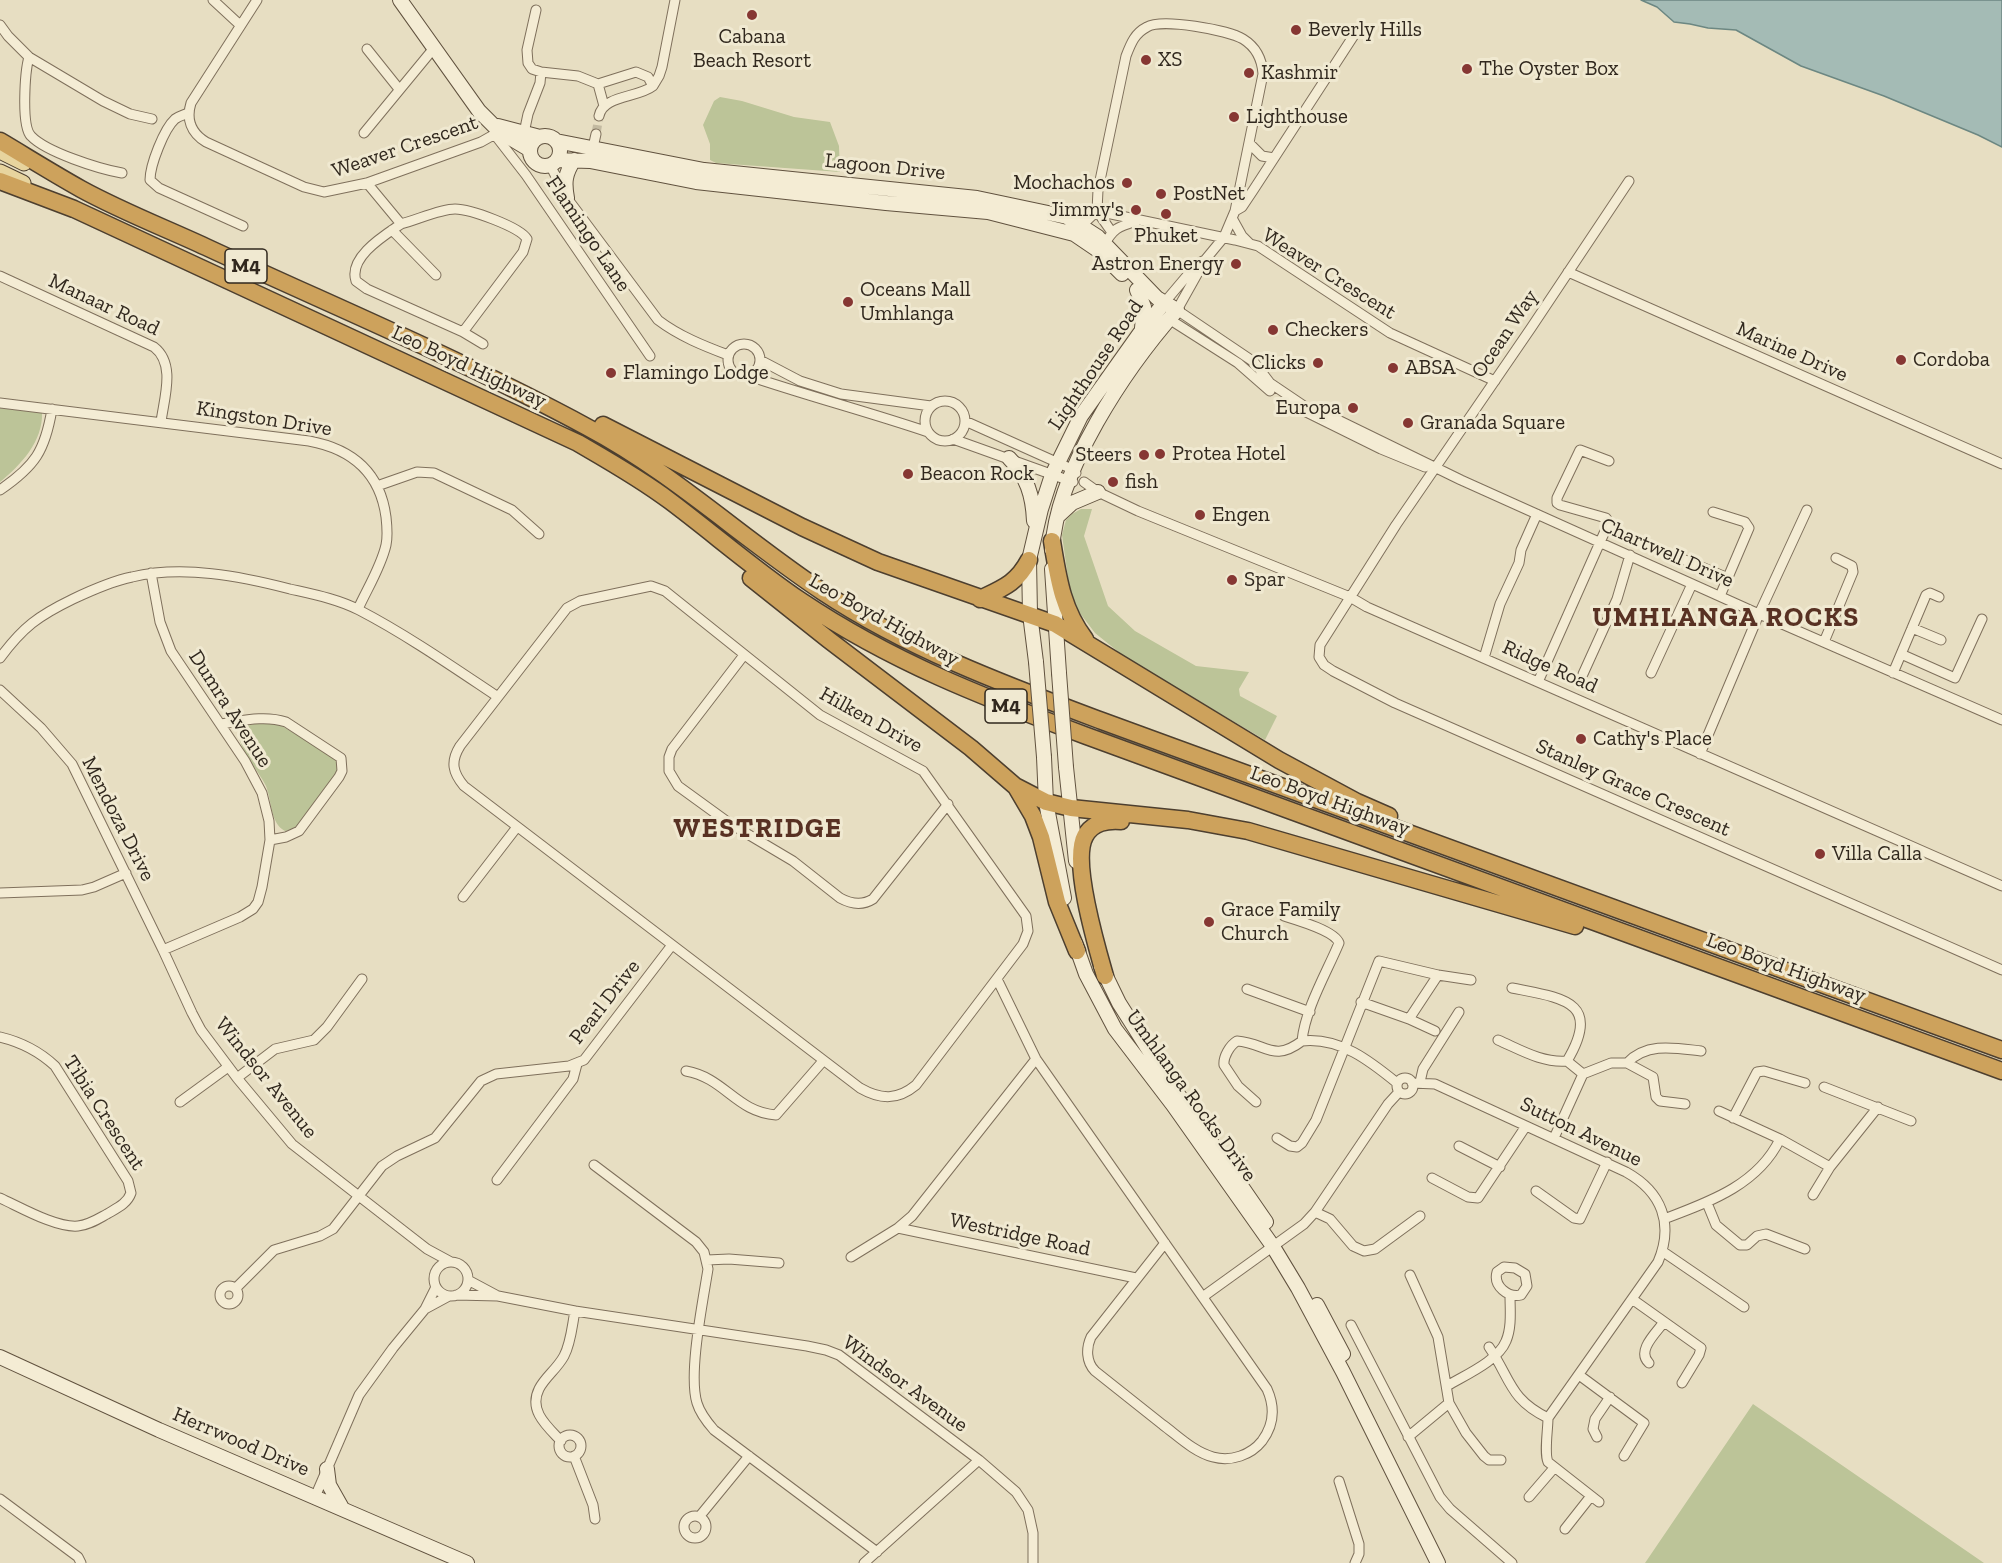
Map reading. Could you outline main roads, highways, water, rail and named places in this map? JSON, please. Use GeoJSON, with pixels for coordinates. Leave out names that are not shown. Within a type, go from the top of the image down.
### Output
{"type":"FeatureCollection","features":[{"type":"Feature","properties":{"kind":"highway"},"geometry":{"type":"LineString","coordinates":[[0,141],[83,190]]}},
{"type":"Feature","properties":{"kind":"highway"},"geometry":{"type":"LineString","coordinates":[[0,181],[74,209]]}},
{"type":"Feature","properties":{"kind":"highway","name":"Leo Boyd Highway"},"geometry":{"type":"LineString","coordinates":[[83,190],[409,340],[591,429],[675,481],[758,546],[823,592],[884,628],[948,660],[1102,721],[2002,1050]]}},
{"type":"Feature","properties":{"kind":"highway","name":"Leo Boyd Highway"},"geometry":{"type":"LineString","coordinates":[[74,209],[578,442],[625,470],[670,501],[755,568],[843,628],[896,658],[945,681],[1074,732],[2002,1071]]}},
{"type":"Feature","properties":{"kind":"highway"},"geometry":{"type":"LineString","coordinates":[[409,340],[488,369],[537,392],[697,471],[802,527],[878,562],[1055,624],[1231,732],[1357,802],[1618,909]]}},
{"type":"Feature","properties":{"kind":"highway"},"geometry":{"type":"LineString","coordinates":[[523,416],[595,459],[657,501],[820,634],[971,747],[1016,786],[1046,802],[1071,808],[1188,820],[1248,831],[1707,963]]}},
{"type":"Feature","properties":{"kind":"highway"},"geometry":{"type":"LineString","coordinates":[[1052,541],[1065,605],[1077,629],[1089,645]]}},
{"type":"Feature","properties":{"kind":"highway"},"geometry":{"type":"LineString","coordinates":[[980,599],[1014,581],[1022,573],[1029,560]]}},
{"type":"Feature","properties":{"kind":"highway"},"geometry":{"type":"LineString","coordinates":[[1016,786],[1033,816],[1041,837],[1057,902],[1077,951]]}},
{"type":"Feature","properties":{"kind":"highway"},"geometry":{"type":"LineString","coordinates":[[1105,976],[1089,920],[1083,874],[1082,844],[1090,829],[1099,823],[1112,820],[1248,831]]}},
{"type":"Feature","properties":{"kind":"main road","name":"Leo Boyd Highway"},"geometry":{"type":"LineString","coordinates":[[0,151],[83,190]]}},
{"type":"Feature","properties":{"kind":"main road","name":"Leo Boyd Highway"},"geometry":{"type":"LineString","coordinates":[[0,172],[74,209]]}},
{"type":"Feature","properties":{"kind":"water"},"geometry":{"type":"Polygon","coordinates":[[[1641,0],[2002,0],[2002,147],[1884,96],[1801,66],[1736,30],[1674,22],[1657,7],[1641,0]]]}},
{"type":"Feature","properties":{"kind":"tunnel"},"geometry":{"type":"LineString","coordinates":[[596,134],[599,116]]}},
{"type":"Feature","properties":{"kind":"place","name":"Cabana Beach Resort"},"geometry":{"type":"Point","coordinates":[752,15]}},
{"type":"Feature","properties":{"kind":"place","name":"Beverly Hills"},"geometry":{"type":"Point","coordinates":[1296,30]}},
{"type":"Feature","properties":{"kind":"place","name":"XS"},"geometry":{"type":"Point","coordinates":[1146,60]}},
{"type":"Feature","properties":{"kind":"place","name":"The Oyster Box"},"geometry":{"type":"Point","coordinates":[1467,69]}},
{"type":"Feature","properties":{"kind":"place","name":"Kashmir"},"geometry":{"type":"Point","coordinates":[1249,73]}},
{"type":"Feature","properties":{"kind":"place","name":"Lighthouse"},"geometry":{"type":"Point","coordinates":[1234,117]}},
{"type":"Feature","properties":{"kind":"place","name":"Mochachos"},"geometry":{"type":"Point","coordinates":[1127,183]}},
{"type":"Feature","properties":{"kind":"place","name":"PostNet"},"geometry":{"type":"Point","coordinates":[1161,194]}},
{"type":"Feature","properties":{"kind":"place","name":"Jimmy's"},"geometry":{"type":"Point","coordinates":[1136,210]}},
{"type":"Feature","properties":{"kind":"place","name":"Phuket"},"geometry":{"type":"Point","coordinates":[1166,214]}},
{"type":"Feature","properties":{"kind":"place","name":"Astron Energy"},"geometry":{"type":"Point","coordinates":[1236,264]}},
{"type":"Feature","properties":{"kind":"place","name":"Oceans Mall Umhlanga"},"geometry":{"type":"Point","coordinates":[848,302]}},
{"type":"Feature","properties":{"kind":"place","name":"Checkers"},"geometry":{"type":"Point","coordinates":[1273,330]}},
{"type":"Feature","properties":{"kind":"place","name":"Cordoba"},"geometry":{"type":"Point","coordinates":[1901,360]}},
{"type":"Feature","properties":{"kind":"place","name":"Clicks"},"geometry":{"type":"Point","coordinates":[1318,363]}},
{"type":"Feature","properties":{"kind":"place","name":"ABSA"},"geometry":{"type":"Point","coordinates":[1393,368]}},
{"type":"Feature","properties":{"kind":"place","name":"Flamingo Lodge"},"geometry":{"type":"Point","coordinates":[611,373]}},
{"type":"Feature","properties":{"kind":"place","name":"Europa"},"geometry":{"type":"Point","coordinates":[1353,408]}},
{"type":"Feature","properties":{"kind":"place","name":"Granada Square"},"geometry":{"type":"Point","coordinates":[1408,423]}},
{"type":"Feature","properties":{"kind":"place","name":"Protea Hotel"},"geometry":{"type":"Point","coordinates":[1160,454]}},
{"type":"Feature","properties":{"kind":"place","name":"Steers"},"geometry":{"type":"Point","coordinates":[1144,455]}},
{"type":"Feature","properties":{"kind":"place","name":"Beacon Rock"},"geometry":{"type":"Point","coordinates":[908,474]}},
{"type":"Feature","properties":{"kind":"place","name":"fish"},"geometry":{"type":"Point","coordinates":[1113,482]}},
{"type":"Feature","properties":{"kind":"place","name":"Engen"},"geometry":{"type":"Point","coordinates":[1200,515]}},
{"type":"Feature","properties":{"kind":"place","name":"Spar"},"geometry":{"type":"Point","coordinates":[1232,580]}},
{"type":"Feature","properties":{"kind":"place","name":"Cathy's Place"},"geometry":{"type":"Point","coordinates":[1581,739]}},
{"type":"Feature","properties":{"kind":"place","name":"Villa Calla"},"geometry":{"type":"Point","coordinates":[1820,854]}},
{"type":"Feature","properties":{"kind":"place","name":"Grace Family Church"},"geometry":{"type":"Point","coordinates":[1209,922]}},
{"type":"Feature","properties":{"kind":"district","name":"UMHLANGA ROCKS"},"geometry":{"type":"Point","coordinates":[1726,618]}},
{"type":"Feature","properties":{"kind":"district","name":"WESTRIDGE"},"geometry":{"type":"Point","coordinates":[758,829]}}]}
